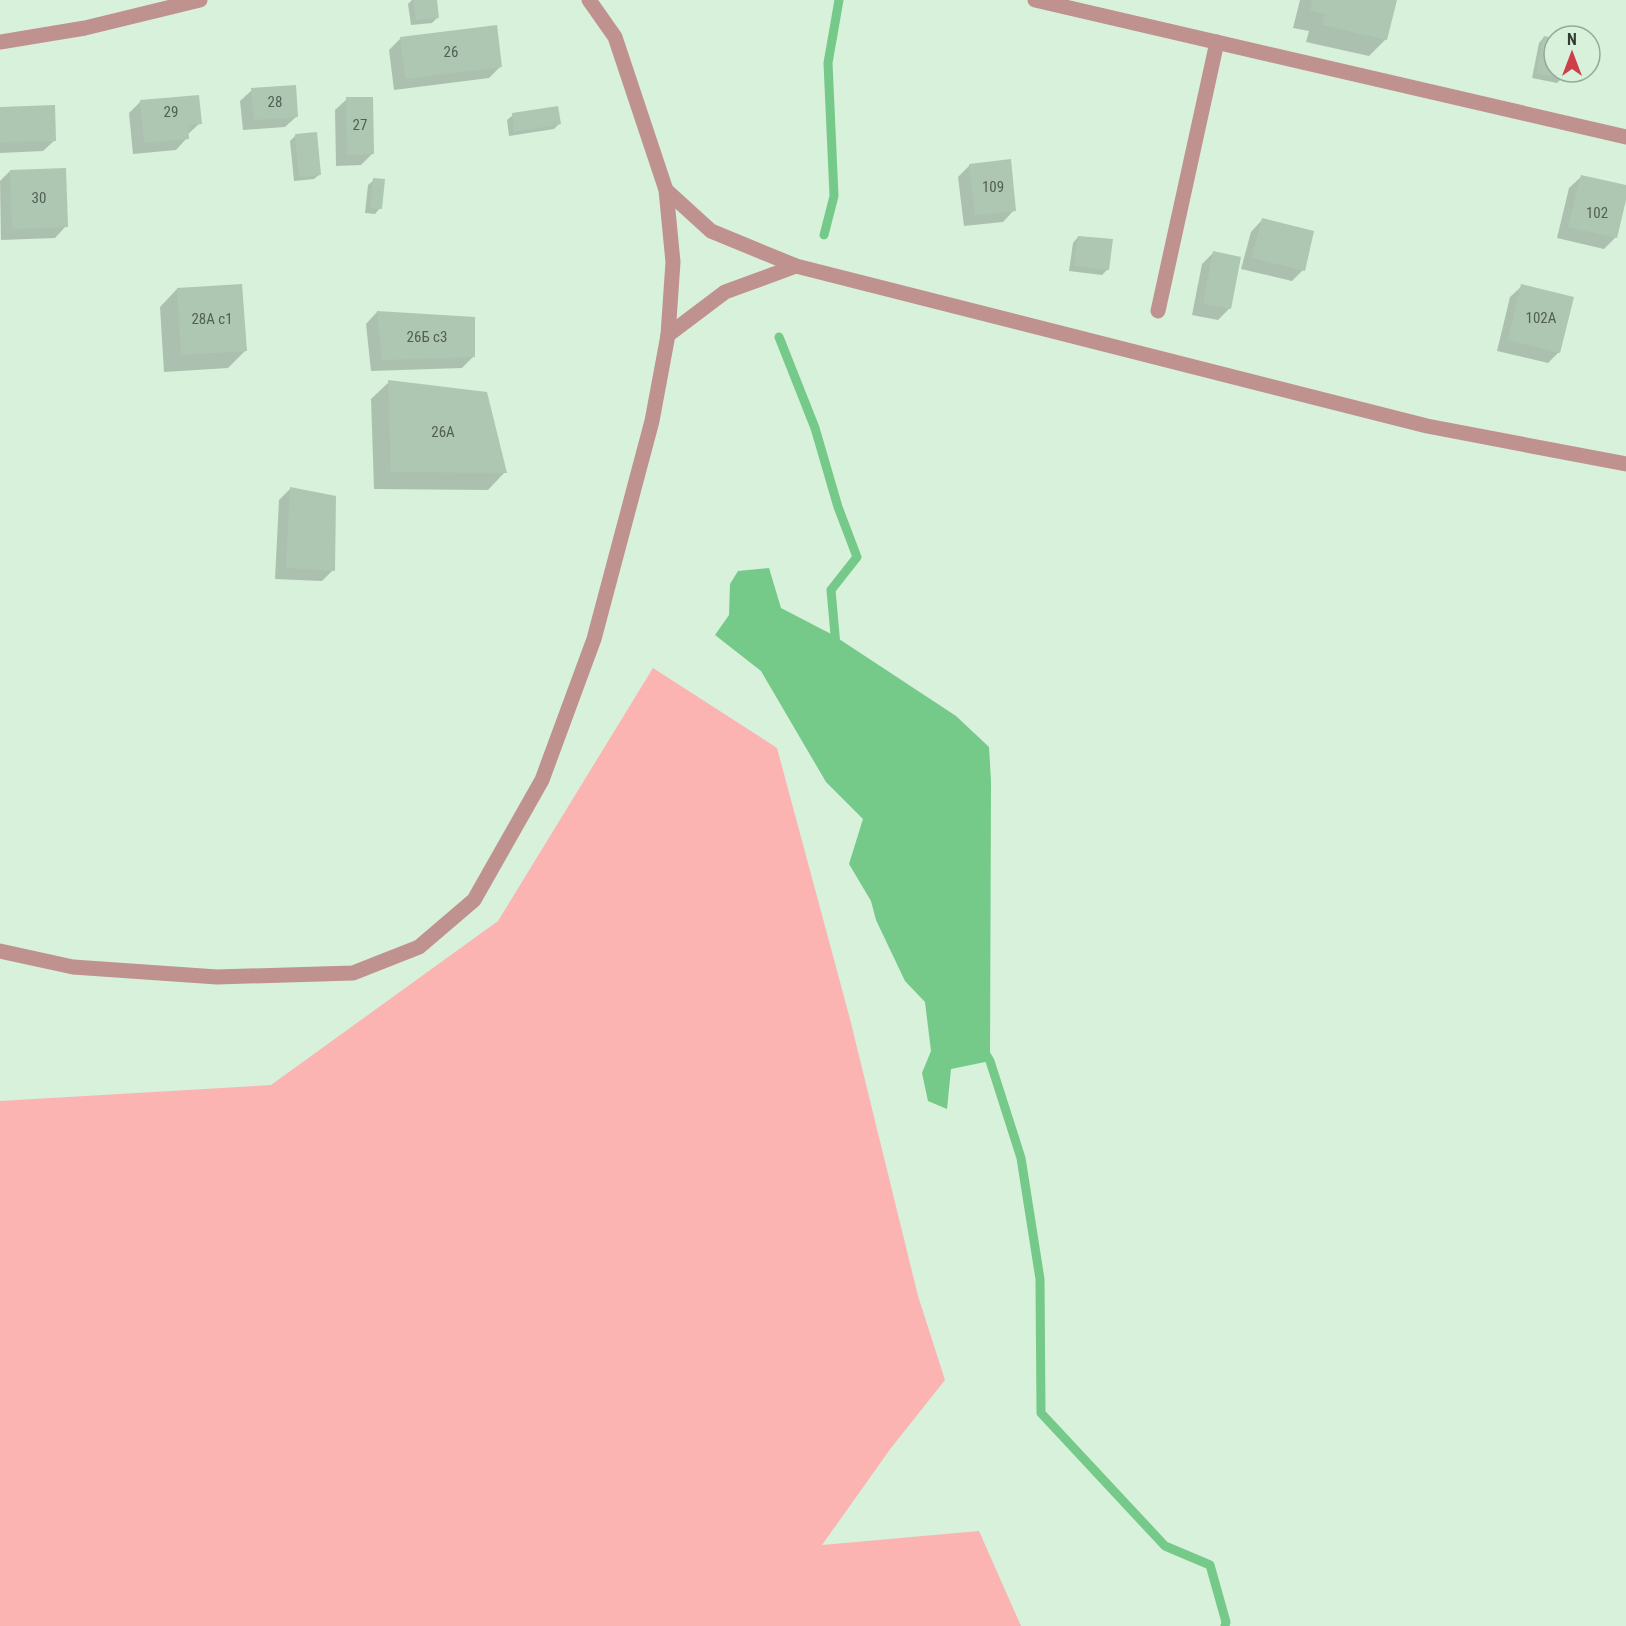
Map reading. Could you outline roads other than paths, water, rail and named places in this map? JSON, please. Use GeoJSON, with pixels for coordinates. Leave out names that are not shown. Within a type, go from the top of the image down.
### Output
{"type":"FeatureCollection","features":[{"type":"Feature","properties":{"kind":"street"},"geometry":{"type":"LineString","coordinates":[[0,42],[85,28],[200,0]]}},
{"type":"Feature","properties":{"kind":"street"},"geometry":{"type":"LineString","coordinates":[[0,951],[73,967],[217,976],[353,973],[419,947],[474,900],[542,780],[594,639],[652,421],[668,335],[673,262],[666,190],[615,37],[589,0]]}},
{"type":"Feature","properties":{"kind":"street"},"geometry":{"type":"LineString","coordinates":[[1035,0],[1626,137]]}},
{"type":"Feature","properties":{"kind":"street"},"geometry":{"type":"LineString","coordinates":[[1158,311],[1217,42]]}},
{"type":"Feature","properties":{"kind":"street"},"geometry":{"type":"LineString","coordinates":[[666,190],[711,231],[796,266],[1427,426],[1626,464]]}},
{"type":"Feature","properties":{"kind":"street"},"geometry":{"type":"LineString","coordinates":[[668,335],[725,292],[796,266]]}},
{"type":"Feature","properties":{"kind":"waterway"},"geometry":{"type":"LineString","coordinates":[[824,235],[834,196],[828,63],[839,0]]}},
{"type":"Feature","properties":{"kind":"waterway"},"geometry":{"type":"LineString","coordinates":[[779,337],[815,428],[838,507],[857,557],[831,590],[836,646]]}},
{"type":"Feature","properties":{"kind":"waterway"},"geometry":{"type":"LineString","coordinates":[[984,1051],[990,1061],[1021,1158],[1040,1279],[1041,1413],[1165,1546],[1210,1565],[1226,1622],[1225,1626]]}}]}
